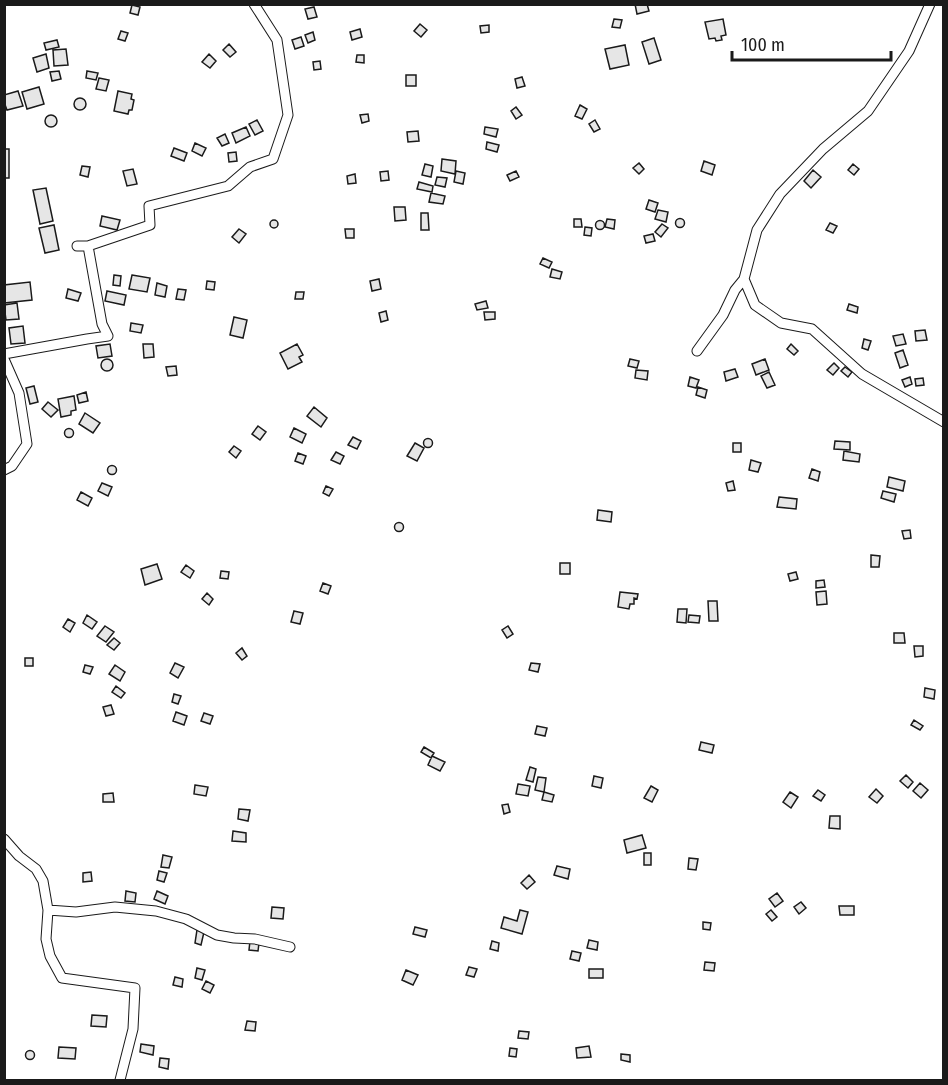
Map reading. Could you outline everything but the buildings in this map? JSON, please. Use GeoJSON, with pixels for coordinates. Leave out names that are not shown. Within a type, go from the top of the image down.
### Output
{"type":"FeatureCollection","features":[{"type":"Feature","properties":{"kind":"street"},"geometry":{"type":"LineString","coordinates":[[77,246],[88,246],[150,225],[149,206],[228,186],[250,167],[273,159],[288,115],[277,40],[254,4]]}},
{"type":"Feature","properties":{"kind":"street"},"geometry":{"type":"LineString","coordinates":[[697,351],[723,315],[735,290],[744,279],[757,230],[780,194],[823,149],[868,111],[909,51],[930,4]]}},
{"type":"Feature","properties":{"kind":"street"},"geometry":{"type":"LineString","coordinates":[[4,354],[108,336],[102,324],[88,246]]}},
{"type":"Feature","properties":{"kind":"street"},"geometry":{"type":"LineString","coordinates":[[744,279],[755,305],[781,323],[812,329],[862,374],[944,422]]}},
{"type":"Feature","properties":{"kind":"street"},"geometry":{"type":"LineString","coordinates":[[4,359],[19,393],[27,444],[12,466],[4,470]]}},
{"type":"Feature","properties":{"kind":"street"},"geometry":{"type":"LineString","coordinates":[[4,839],[19,856],[36,869],[44,881],[48,910],[46,939],[50,956],[62,978],[135,988],[133,1029],[120,1080]]}},
{"type":"Feature","properties":{"kind":"street"},"geometry":{"type":"LineString","coordinates":[[48,910],[76,912],[115,907],[156,911],[186,919],[217,935],[290,946]]}}]}
